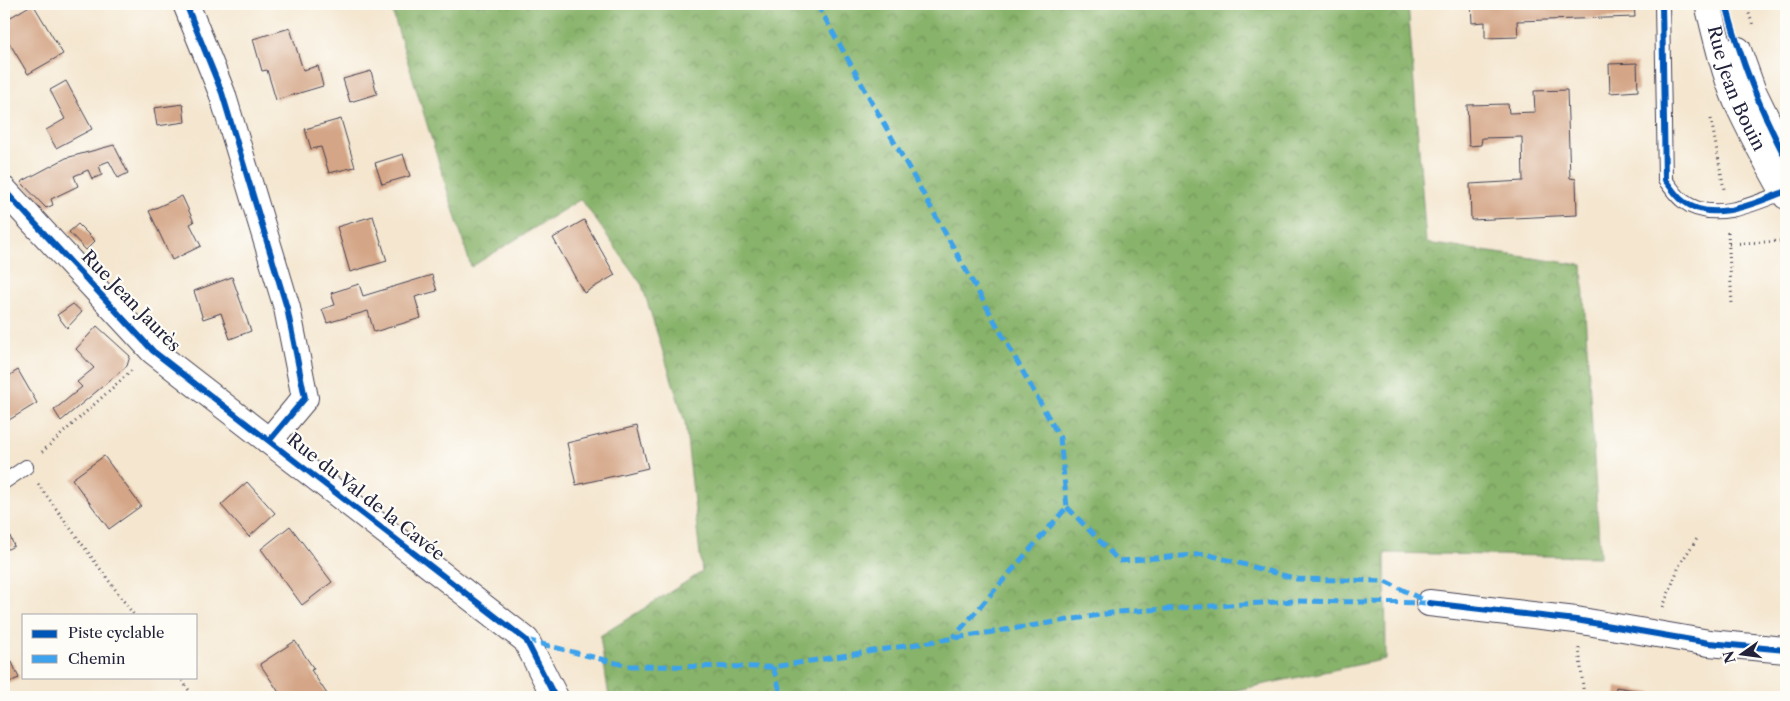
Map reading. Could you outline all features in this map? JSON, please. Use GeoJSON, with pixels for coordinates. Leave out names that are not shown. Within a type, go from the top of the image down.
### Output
{"type":"FeatureCollection","features":[{"type":"Feature","properties":{"kind":"street","name":"Rue du Val de la Cavée"},"geometry":{"type":"LineString","coordinates":[[186,4],[222,94],[287,308],[304,398],[270,441],[526,640],[555,697]]}},
{"type":"Feature","properties":{"kind":"street","name":"Rue Jean Bouin"},"geometry":{"type":"LineString","coordinates":[[1708,4],[1721,56],[1736,98],[1758,148],[1786,193]]}},
{"type":"Feature","properties":{"kind":"street","name":"Rue Jean Bouin"},"geometry":{"type":"LineString","coordinates":[[1726,4],[1737,48],[1752,89],[1786,159]]}},
{"type":"Feature","properties":{"kind":"street","name":"Rue Jean Jaurès"},"geometry":{"type":"LineString","coordinates":[[4,190],[153,351],[270,441]]}},
{"type":"Feature","properties":{"kind":"street"},"geometry":{"type":"LineString","coordinates":[[1429,603],[1576,620],[1709,643],[1786,650]]}},
{"type":"Feature","properties":{"kind":"lane"},"geometry":{"type":"LineString","coordinates":[[1662,4],[1665,180],[1682,201],[1694,208],[1726,212],[1786,193]]}},
{"type":"Feature","properties":{"kind":"lane"},"geometry":{"type":"LineString","coordinates":[[4,482],[26,467]]}},
{"type":"Feature","properties":{"kind":"path"},"geometry":{"type":"LineString","coordinates":[[1709,110],[1722,172],[1729,244],[1732,304]]}},
{"type":"Feature","properties":{"kind":"path"},"geometry":{"type":"LineString","coordinates":[[1729,244],[1781,241],[1786,243]]}},
{"type":"Feature","properties":{"kind":"path"},"geometry":{"type":"LineString","coordinates":[[133,614],[26,467],[135,367]]}},
{"type":"Feature","properties":{"kind":"path"},"geometry":{"type":"LineString","coordinates":[[1654,633],[1680,564],[1698,537]]}},
{"type":"Feature","properties":{"kind":"path"},"geometry":{"type":"LineString","coordinates":[[1576,620],[1584,697]]}},
{"type":"Feature","properties":{"kind":"path"},"geometry":{"type":"LineString","coordinates":[[180,678],[194,697]]}},
{"type":"Feature","properties":{"kind":"green space"},"geometry":{"type":"Polygon","coordinates":[[[390,4],[1408,4],[1426,243],[1582,265],[1600,557],[1385,553],[1386,659],[1203,697],[609,697],[600,636],[702,572],[685,422],[642,285],[581,199],[471,267],[390,4]]]}},
{"type":"Feature","properties":{"kind":"building"},"geometry":{"type":"Polygon","coordinates":[[[33,4],[63,54],[28,74],[4,34],[4,21],[33,4]]]}},
{"type":"Feature","properties":{"kind":"building"},"geometry":{"type":"Polygon","coordinates":[[[1471,4],[1634,4],[1635,17],[1517,21],[1518,37],[1485,38],[1485,22],[1472,23],[1471,4]]]}},
{"type":"Feature","properties":{"kind":"building"},"geometry":{"type":"Polygon","coordinates":[[[290,28],[303,70],[318,66],[323,86],[276,100],[267,70],[262,71],[253,39],[290,28]]]}},
{"type":"Feature","properties":{"kind":"building"},"geometry":{"type":"Polygon","coordinates":[[[1637,63],[1638,91],[1610,93],[1609,64],[1637,63]]]}},
{"type":"Feature","properties":{"kind":"building"},"geometry":{"type":"Polygon","coordinates":[[[371,71],[377,94],[350,102],[343,79],[371,71]]]}},
{"type":"Feature","properties":{"kind":"building"},"geometry":{"type":"Polygon","coordinates":[[[66,81],[92,129],[56,148],[46,130],[65,119],[50,90],[66,81]]]}},
{"type":"Feature","properties":{"kind":"building"},"geometry":{"type":"Polygon","coordinates":[[[1567,90],[1570,178],[1576,179],[1577,215],[1471,220],[1470,184],[1523,181],[1522,137],[1482,138],[1481,145],[1469,146],[1467,105],[1508,104],[1509,113],[1535,112],[1534,91],[1567,90]]]}},
{"type":"Feature","properties":{"kind":"building"},"geometry":{"type":"Polygon","coordinates":[[[183,104],[185,122],[157,126],[154,108],[183,104]]]}},
{"type":"Feature","properties":{"kind":"building"},"geometry":{"type":"Polygon","coordinates":[[[341,119],[355,167],[329,173],[321,147],[311,149],[305,129],[341,119]]]}},
{"type":"Feature","properties":{"kind":"building"},"geometry":{"type":"Polygon","coordinates":[[[114,145],[128,173],[118,178],[109,161],[99,165],[102,175],[92,179],[88,170],[74,176],[78,186],[51,199],[53,205],[46,208],[21,182],[66,158],[114,145]]]}},
{"type":"Feature","properties":{"kind":"building"},"geometry":{"type":"Polygon","coordinates":[[[403,154],[410,176],[382,184],[375,163],[403,154]]]}},
{"type":"Feature","properties":{"kind":"building"},"geometry":{"type":"Polygon","coordinates":[[[182,196],[194,222],[190,224],[201,246],[172,260],[149,211],[182,196]]]}},
{"type":"Feature","properties":{"kind":"building"},"geometry":{"type":"Polygon","coordinates":[[[373,216],[387,261],[350,272],[337,227],[373,216]]]}},
{"type":"Feature","properties":{"kind":"building"},"geometry":{"type":"Polygon","coordinates":[[[584,220],[615,275],[584,293],[553,238],[584,220]]]}},
{"type":"Feature","properties":{"kind":"building"},"geometry":{"type":"Polygon","coordinates":[[[78,224],[95,241],[86,250],[69,232],[78,224]]]}},
{"type":"Feature","properties":{"kind":"building"},"geometry":{"type":"Polygon","coordinates":[[[432,275],[437,291],[415,297],[421,318],[374,332],[368,311],[327,323],[322,309],[335,305],[331,293],[359,284],[363,296],[432,275]]]}},
{"type":"Feature","properties":{"kind":"building"},"geometry":{"type":"Polygon","coordinates":[[[232,277],[251,331],[230,339],[221,313],[203,319],[194,291],[232,277]]]}},
{"type":"Feature","properties":{"kind":"building"},"geometry":{"type":"Polygon","coordinates":[[[73,304],[82,312],[67,328],[57,315],[73,304]]]}},
{"type":"Feature","properties":{"kind":"building"},"geometry":{"type":"Polygon","coordinates":[[[97,326],[130,356],[127,366],[61,421],[54,410],[82,387],[77,382],[94,368],[76,349],[97,326]]]}},
{"type":"Feature","properties":{"kind":"building"},"geometry":{"type":"Polygon","coordinates":[[[18,370],[37,403],[4,423],[4,379],[18,370]]]}},
{"type":"Feature","properties":{"kind":"building"},"geometry":{"type":"Polygon","coordinates":[[[637,426],[648,468],[576,485],[567,443],[637,426]]]}},
{"type":"Feature","properties":{"kind":"building"},"geometry":{"type":"Polygon","coordinates":[[[104,456],[141,506],[109,529],[72,479],[104,456]]]}},
{"type":"Feature","properties":{"kind":"building"},"geometry":{"type":"Polygon","coordinates":[[[247,482],[275,513],[249,537],[221,505],[247,482]]]}},
{"type":"Feature","properties":{"kind":"building"},"geometry":{"type":"Polygon","coordinates":[[[290,526],[332,582],[302,605],[261,549],[290,526]]]}},
{"type":"Feature","properties":{"kind":"building"},"geometry":{"type":"Polygon","coordinates":[[[7,529],[14,546],[4,551],[4,530],[7,529]]]}},
{"type":"Feature","properties":{"kind":"building"},"geometry":{"type":"Polygon","coordinates":[[[295,641],[314,669],[311,670],[329,697],[282,697],[260,664],[295,641]]]}},
{"type":"Feature","properties":{"kind":"building"},"geometry":{"type":"Polygon","coordinates":[[[11,660],[19,678],[4,684],[4,662],[11,660]]]}},
{"type":"Feature","properties":{"kind":"building"},"geometry":{"type":"Polygon","coordinates":[[[1616,687],[1671,696],[1671,697],[1615,697],[1616,687]]]}},
{"type":"Feature","properties":{"kind":"marked path"},"geometry":{"type":"LineString","coordinates":[[817,4],[1060,438],[1067,507],[953,638]]}},
{"type":"Feature","properties":{"kind":"marked path"},"geometry":{"type":"LineString","coordinates":[[1067,507],[1119,561],[1206,554],[1297,579],[1385,581],[1427,602]]}},
{"type":"Feature","properties":{"kind":"marked path"},"geometry":{"type":"LineString","coordinates":[[526,640],[628,666],[773,667],[1118,612],[1294,601],[1429,603]]}},
{"type":"Feature","properties":{"kind":"marked path"},"geometry":{"type":"LineString","coordinates":[[773,667],[782,697]]}},
{"type":"Feature","properties":{"kind":"cycle path"},"geometry":{"type":"LineString","coordinates":[[186,4],[222,93],[287,308],[305,398],[269,441],[526,640],[555,697]]}},
{"type":"Feature","properties":{"kind":"cycle path"},"geometry":{"type":"LineString","coordinates":[[1662,4],[1665,180],[1683,201],[1694,208],[1707,211],[1720,211],[1747,206],[1784,192],[1786,196]]}},
{"type":"Feature","properties":{"kind":"cycle path"},"geometry":{"type":"LineString","coordinates":[[1726,4],[1751,83],[1786,159]]}},
{"type":"Feature","properties":{"kind":"cycle path"},"geometry":{"type":"LineString","coordinates":[[4,190],[153,351],[269,441]]}},
{"type":"Feature","properties":{"kind":"cycle path"},"geometry":{"type":"LineString","coordinates":[[1429,603],[1576,620],[1709,643],[1786,650]]}}]}
